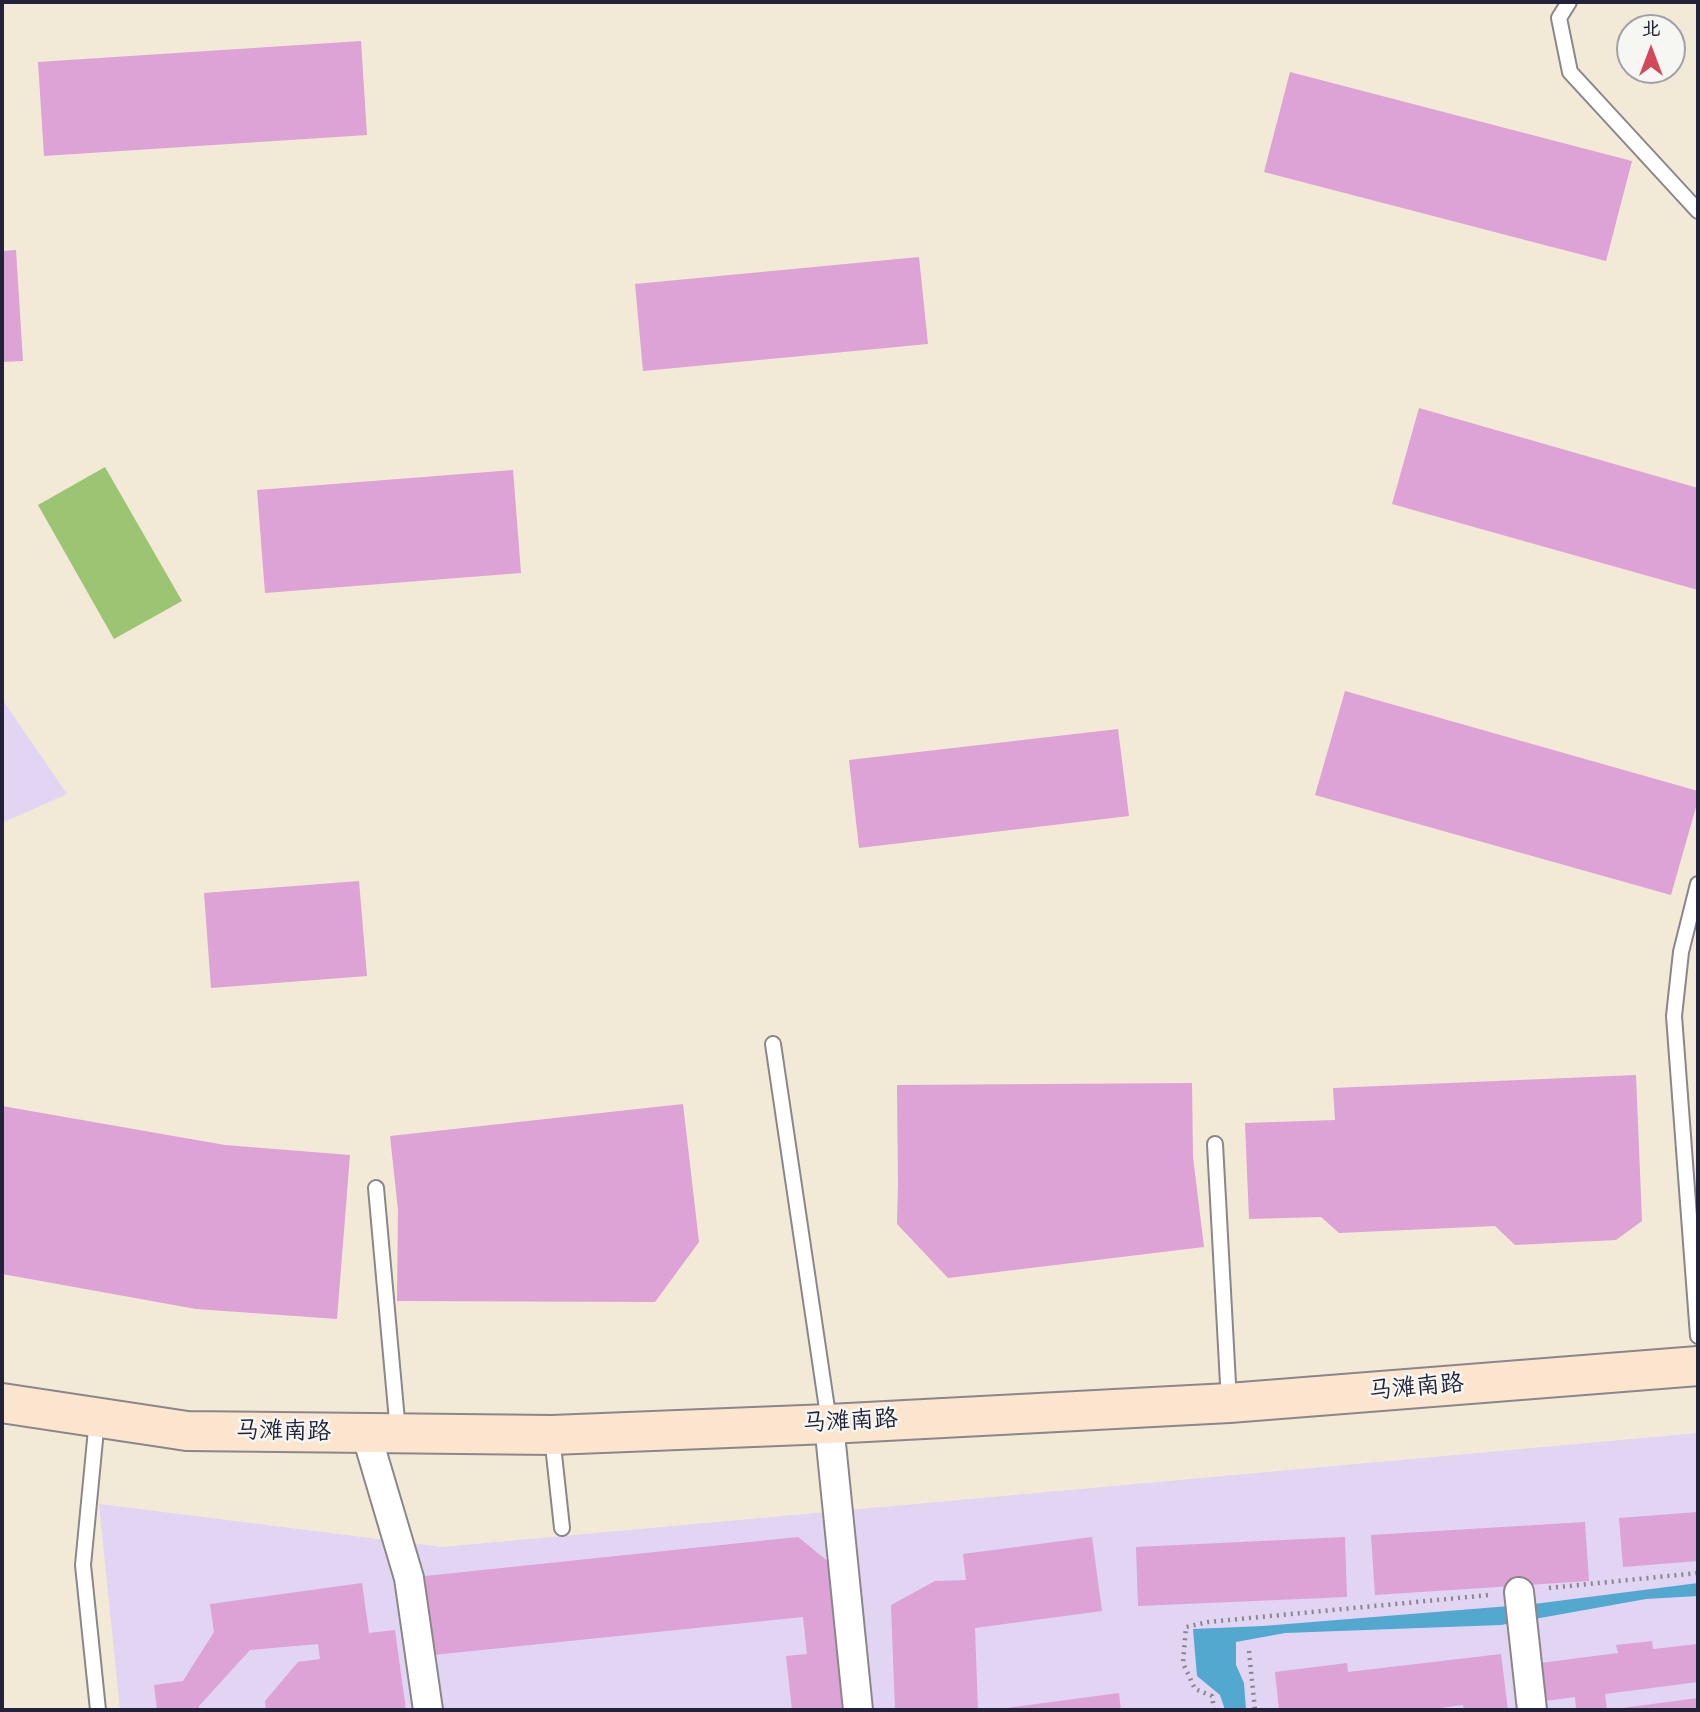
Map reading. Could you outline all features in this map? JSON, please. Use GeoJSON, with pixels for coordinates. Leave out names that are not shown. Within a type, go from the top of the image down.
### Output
{"type":"FeatureCollection","features":[{"type":"Feature","properties":{"kind":"main road","name":"马滩南路"},"geometry":{"type":"LineString","coordinates":[[2,1403],[187,1431],[551,1435],[829,1424],[1229,1403],[1698,1366]]}},
{"type":"Feature","properties":{"kind":"street"},"geometry":{"type":"LineString","coordinates":[[829,1424],[858,1710]]}},
{"type":"Feature","properties":{"kind":"street"},"geometry":{"type":"LineString","coordinates":[[382,1433],[410,1578],[428,1710]]}},
{"type":"Feature","properties":{"kind":"street"},"geometry":{"type":"LineString","coordinates":[[1519,1592],[1532,1710]]}},
{"type":"Feature","properties":{"kind":"lane"},"geometry":{"type":"LineString","coordinates":[[1569,2],[1559,18],[1570,72],[1698,211]]}},
{"type":"Feature","properties":{"kind":"lane"},"geometry":{"type":"LineString","coordinates":[[1698,884],[1681,952],[1674,1016],[1698,1336]]}},
{"type":"Feature","properties":{"kind":"lane"},"geometry":{"type":"LineString","coordinates":[[773,1044],[829,1424]]}},
{"type":"Feature","properties":{"kind":"lane"},"geometry":{"type":"LineString","coordinates":[[1215,1144],[1229,1403]]}},
{"type":"Feature","properties":{"kind":"lane"},"geometry":{"type":"LineString","coordinates":[[376,1188],[382,1433]]}},
{"type":"Feature","properties":{"kind":"lane"},"geometry":{"type":"LineString","coordinates":[[97,1417],[83,1565],[98,1710]]}},
{"type":"Feature","properties":{"kind":"lane"},"geometry":{"type":"LineString","coordinates":[[551,1435],[562,1528]]}},
{"type":"Feature","properties":{"kind":"path"},"geometry":{"type":"LineString","coordinates":[[1214,1710],[1212,1696],[1195,1689],[1183,1663],[1186,1627],[1208,1622],[1698,1573]]}},
{"type":"Feature","properties":{"kind":"path"},"geometry":{"type":"LineString","coordinates":[[1249,1651],[1255,1710]]}},
{"type":"Feature","properties":{"kind":"shaded area"},"geometry":{"type":"Polygon","coordinates":[[[2,699],[67,794],[2,823],[2,699]]]}},
{"type":"Feature","properties":{"kind":"shaded area"},"geometry":{"type":"Polygon","coordinates":[[[1698,1433],[1698,1710],[120,1710],[99,1504],[442,1547],[1698,1433]]]}},
{"type":"Feature","properties":{"kind":"green space"},"geometry":{"type":"Polygon","coordinates":[[[105,467],[182,601],[114,639],[38,505],[105,467]]]}},
{"type":"Feature","properties":{"kind":"water"},"geometry":{"type":"Polygon","coordinates":[[[1698,1583],[1698,1596],[1646,1599],[1501,1625],[1285,1633],[1236,1642],[1236,1665],[1244,1683],[1246,1710],[1225,1710],[1220,1695],[1197,1676],[1193,1629],[1263,1626],[1534,1604],[1698,1583]]]}},
{"type":"Feature","properties":{"kind":"building"},"geometry":{"type":"Polygon","coordinates":[[[361,41],[367,135],[44,156],[38,62],[361,41]]]}},
{"type":"Feature","properties":{"kind":"building"},"geometry":{"type":"Polygon","coordinates":[[[1290,72],[1632,161],[1606,261],[1264,172],[1290,72]]]}},
{"type":"Feature","properties":{"kind":"building"},"geometry":{"type":"Polygon","coordinates":[[[16,250],[23,361],[2,362],[2,251],[16,250]]]}},
{"type":"Feature","properties":{"kind":"building"},"geometry":{"type":"Polygon","coordinates":[[[919,257],[928,344],[643,371],[635,284],[919,257]]]}},
{"type":"Feature","properties":{"kind":"building"},"geometry":{"type":"Polygon","coordinates":[[[1419,408],[1698,488],[1698,590],[1392,504],[1419,408]]]}},
{"type":"Feature","properties":{"kind":"building"},"geometry":{"type":"Polygon","coordinates":[[[513,470],[521,573],[265,593],[257,490],[513,470]]]}},
{"type":"Feature","properties":{"kind":"building"},"geometry":{"type":"Polygon","coordinates":[[[1345,691],[1698,791],[1698,800],[1671,895],[1315,795],[1345,691]]]}},
{"type":"Feature","properties":{"kind":"building"},"geometry":{"type":"Polygon","coordinates":[[[1118,729],[1129,816],[859,848],[849,760],[1118,729]]]}},
{"type":"Feature","properties":{"kind":"building"},"geometry":{"type":"Polygon","coordinates":[[[359,881],[367,976],[211,988],[204,893],[359,881]]]}},
{"type":"Feature","properties":{"kind":"building"},"geometry":{"type":"Polygon","coordinates":[[[1636,1075],[1642,1221],[1616,1240],[1515,1245],[1495,1226],[1339,1233],[1321,1217],[1249,1219],[1245,1123],[1335,1120],[1333,1088],[1636,1075]]]}},
{"type":"Feature","properties":{"kind":"building"},"geometry":{"type":"Polygon","coordinates":[[[1192,1083],[1193,1157],[1204,1247],[948,1278],[897,1224],[897,1085],[1192,1083]]]}},
{"type":"Feature","properties":{"kind":"building"},"geometry":{"type":"Polygon","coordinates":[[[683,1104],[699,1242],[655,1302],[397,1301],[398,1210],[390,1136],[683,1104]]]}},
{"type":"Feature","properties":{"kind":"building"},"geometry":{"type":"Polygon","coordinates":[[[2,1106],[225,1145],[350,1155],[337,1319],[196,1309],[2,1274],[2,1106]]]}},
{"type":"Feature","properties":{"kind":"building"},"geometry":{"type":"Polygon","coordinates":[[[1698,1512],[1698,1561],[1623,1567],[1619,1518],[1698,1512]]]}},
{"type":"Feature","properties":{"kind":"building"},"geometry":{"type":"Polygon","coordinates":[[[1585,1522],[1589,1581],[1375,1595],[1371,1535],[1585,1522]]]}},
{"type":"Feature","properties":{"kind":"building"},"geometry":{"type":"Polygon","coordinates":[[[798,1537],[830,1563],[846,1710],[792,1710],[786,1656],[807,1654],[803,1617],[433,1655],[425,1576],[798,1537]]]}},
{"type":"Feature","properties":{"kind":"building"},"geometry":{"type":"Polygon","coordinates":[[[1092,1537],[1102,1611],[975,1628],[978,1710],[895,1710],[891,1605],[935,1581],[966,1580],[963,1554],[1092,1537]]]}},
{"type":"Feature","properties":{"kind":"building"},"geometry":{"type":"Polygon","coordinates":[[[1345,1537],[1347,1597],[1138,1606],[1136,1547],[1345,1537]]]}},
{"type":"Feature","properties":{"kind":"building"},"geometry":{"type":"Polygon","coordinates":[[[362,1583],[369,1633],[395,1630],[406,1710],[266,1710],[265,1701],[298,1662],[320,1659],[318,1644],[250,1650],[199,1706],[199,1710],[157,1710],[154,1685],[183,1681],[214,1632],[210,1604],[362,1583]]]}},
{"type":"Feature","properties":{"kind":"building"},"geometry":{"type":"Polygon","coordinates":[[[1652,1641],[1653,1649],[1698,1644],[1698,1682],[1605,1694],[1607,1710],[1576,1710],[1575,1697],[1545,1701],[1540,1663],[1618,1653],[1616,1645],[1652,1641]]]}},
{"type":"Feature","properties":{"kind":"building"},"geometry":{"type":"Polygon","coordinates":[[[1501,1654],[1508,1710],[1464,1710],[1463,1705],[1424,1710],[1279,1710],[1275,1672],[1347,1663],[1348,1672],[1501,1654]]]}},
{"type":"Feature","properties":{"kind":"building"},"geometry":{"type":"Polygon","coordinates":[[[1119,1693],[1121,1710],[999,1710],[999,1709],[1119,1693]]]}},
{"type":"Feature","properties":{"kind":"building"},"geometry":{"type":"Polygon","coordinates":[[[1698,1698],[1698,1710],[1615,1710],[1615,1709],[1698,1698]]]}}]}
